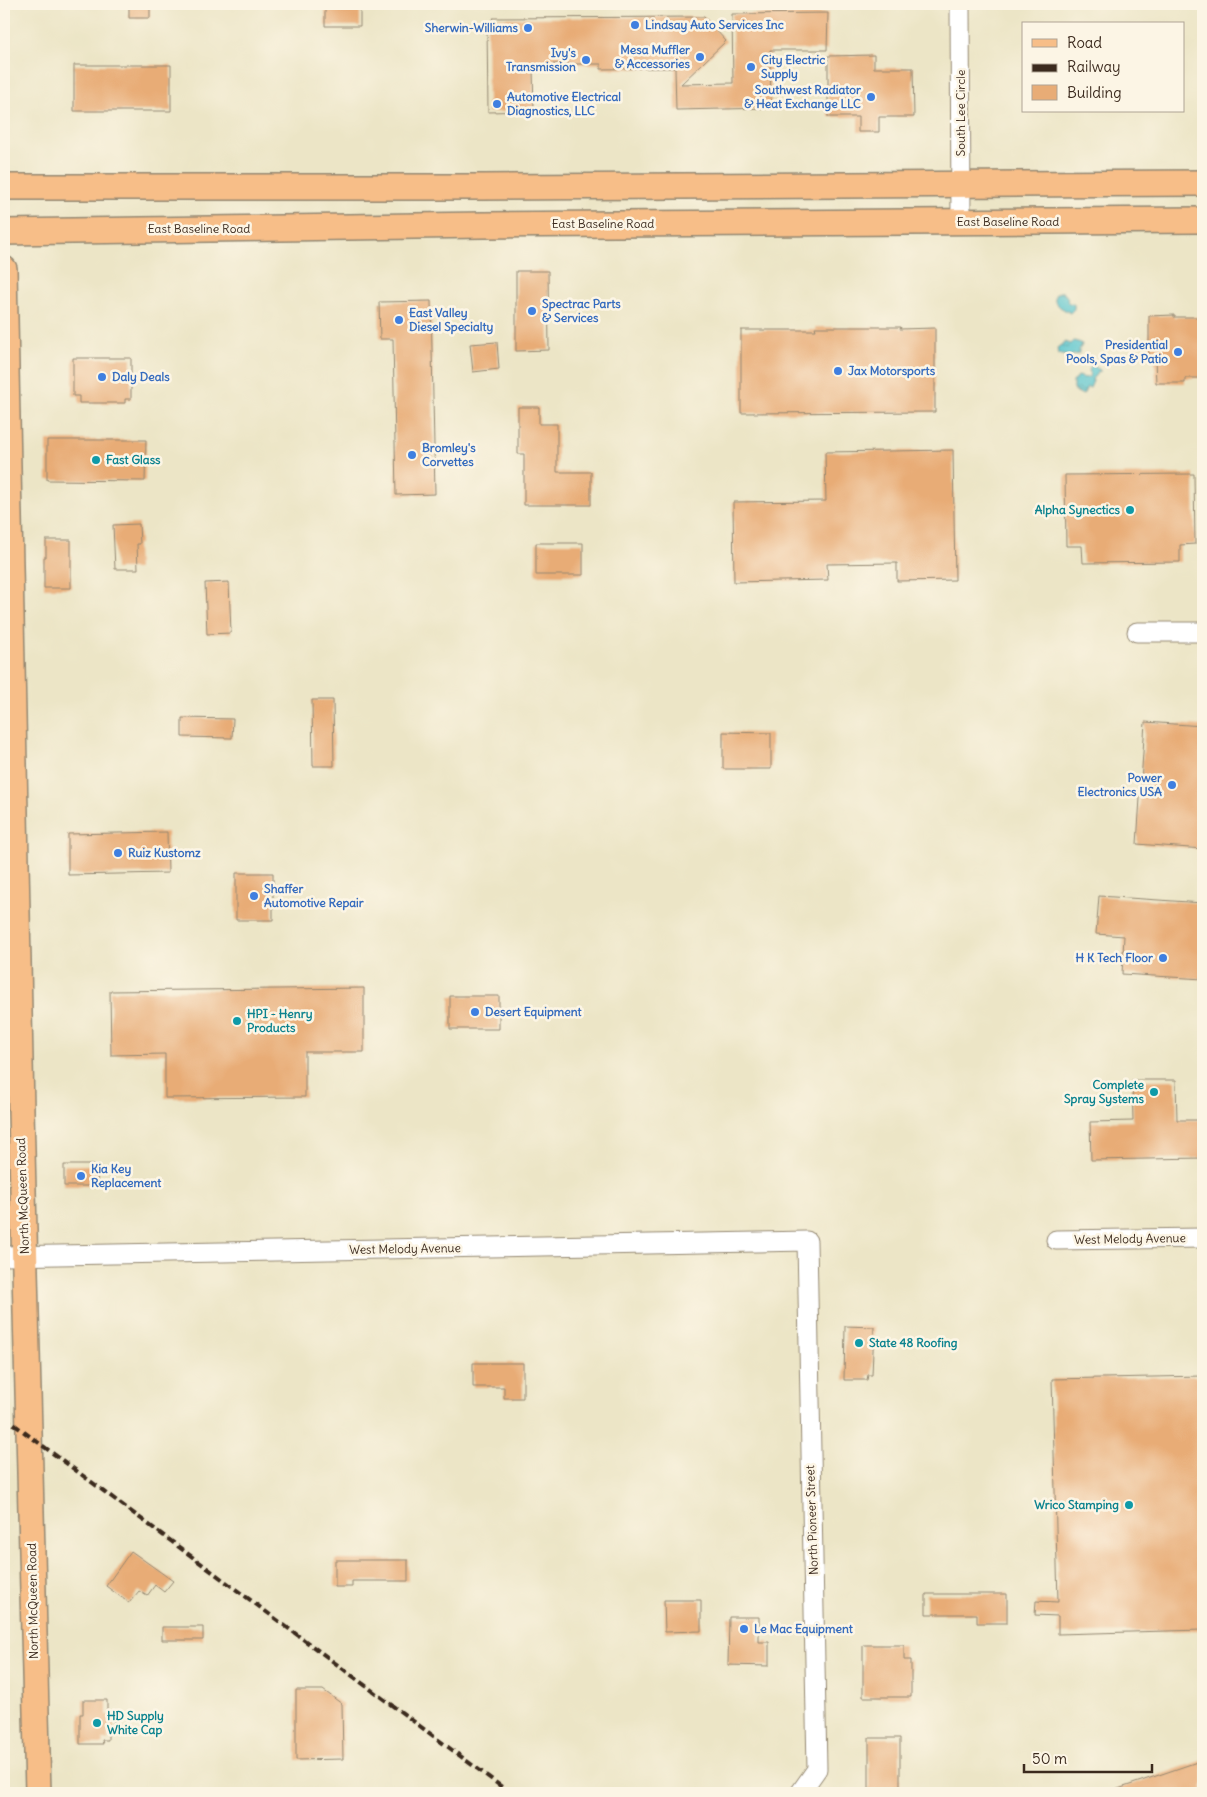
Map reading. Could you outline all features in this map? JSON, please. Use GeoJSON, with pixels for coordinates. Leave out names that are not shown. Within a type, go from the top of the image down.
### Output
{"type":"FeatureCollection","features":[{"type":"Feature","properties":{"kind":"main road"},"geometry":{"type":"LineString","coordinates":[[4,187],[484,187],[1203,183]]}},
{"type":"Feature","properties":{"kind":"main road"},"geometry":{"type":"LineString","coordinates":[[483,224],[484,187]]}},
{"type":"Feature","properties":{"kind":"main road","name":"East Baseline Road"},"geometry":{"type":"LineString","coordinates":[[4,232],[483,224],[1203,220]]}},
{"type":"Feature","properties":{"kind":"main road","name":"North McQueen Road"},"geometry":{"type":"LineString","coordinates":[[4,268],[8,666],[20,1100],[14,1256],[38,1793]]}},
{"type":"Feature","properties":{"kind":"main road"},"geometry":{"type":"LineString","coordinates":[[31,1793],[38,1793]]}},
{"type":"Feature","properties":{"kind":"street","name":"South Lee Circle"},"geometry":{"type":"LineString","coordinates":[[960,4],[961,222]]}},
{"type":"Feature","properties":{"kind":"street"},"geometry":{"type":"LineString","coordinates":[[1137,632],[1203,632]]}},
{"type":"Feature","properties":{"kind":"street","name":"West Melody Avenue"},"geometry":{"type":"LineString","coordinates":[[1056,1240],[1203,1238]]}},
{"type":"Feature","properties":{"kind":"street","name":"West Melody Avenue"},"geometry":{"type":"LineString","coordinates":[[14,1256],[807,1241]]}},
{"type":"Feature","properties":{"kind":"street","name":"North Pioneer Street"},"geometry":{"type":"LineString","coordinates":[[800,1793],[816,1769],[807,1241]]}},
{"type":"Feature","properties":{"kind":"water"},"geometry":{"type":"Polygon","coordinates":[[[1063,292],[1068,298],[1067,301],[1074,304],[1074,309],[1070,313],[1055,302],[1055,295],[1063,292]]]}},
{"type":"Feature","properties":{"kind":"water"},"geometry":{"type":"Polygon","coordinates":[[[1074,341],[1082,345],[1079,354],[1068,356],[1058,354],[1057,348],[1065,342],[1071,344],[1074,341]]]}},
{"type":"Feature","properties":{"kind":"water"},"geometry":{"type":"Polygon","coordinates":[[[1092,365],[1100,370],[1100,372],[1092,379],[1090,388],[1087,387],[1083,395],[1073,390],[1073,382],[1078,376],[1089,377],[1089,370],[1092,365]]]}},
{"type":"Feature","properties":{"kind":"building"},"geometry":{"type":"Polygon","coordinates":[[[129,4],[150,4],[150,18],[129,18],[129,4]]]}},
{"type":"Feature","properties":{"kind":"building"},"geometry":{"type":"Polygon","coordinates":[[[325,4],[360,4],[360,26],[325,26],[325,4]]]}},
{"type":"Feature","properties":{"kind":"building"},"geometry":{"type":"Polygon","coordinates":[[[828,13],[827,50],[770,50],[771,108],[676,110],[675,68],[601,69],[601,64],[553,64],[553,68],[533,69],[534,111],[488,112],[487,24],[493,18],[704,17],[726,41],[681,84],[733,83],[732,14],[828,13]]]}},
{"type":"Feature","properties":{"kind":"building","name":"Southwest Radiator & Heat Exchange LLC"},"geometry":{"type":"Polygon","coordinates":[[[874,55],[874,68],[913,68],[914,117],[879,117],[879,132],[858,132],[858,117],[828,117],[828,56],[874,55]]]}},
{"type":"Feature","properties":{"kind":"building"},"geometry":{"type":"Polygon","coordinates":[[[74,65],[171,65],[171,111],[74,111],[74,65]]]}},
{"type":"Feature","properties":{"kind":"building","name":"Spectrac Parts & Services"},"geometry":{"type":"Polygon","coordinates":[[[516,271],[548,271],[549,350],[516,351],[516,271]]]}},
{"type":"Feature","properties":{"kind":"building"},"geometry":{"type":"Polygon","coordinates":[[[431,301],[435,494],[396,495],[393,339],[380,339],[379,302],[431,301]]]}},
{"type":"Feature","properties":{"kind":"building"},"geometry":{"type":"Polygon","coordinates":[[[1174,315],[1174,317],[1203,317],[1203,378],[1185,378],[1185,383],[1156,383],[1155,359],[1149,359],[1149,316],[1174,315]]]}},
{"type":"Feature","properties":{"kind":"building","name":"Jax Motorsports"},"geometry":{"type":"Polygon","coordinates":[[[815,327],[935,328],[935,412],[741,413],[741,330],[816,330],[815,327]]]}},
{"type":"Feature","properties":{"kind":"building"},"geometry":{"type":"Polygon","coordinates":[[[497,342],[499,369],[473,372],[470,344],[497,342]]]}},
{"type":"Feature","properties":{"kind":"building","name":"Daly Deals"},"geometry":{"type":"Polygon","coordinates":[[[73,358],[131,358],[131,399],[125,399],[125,403],[79,403],[79,396],[73,396],[73,358]]]}},
{"type":"Feature","properties":{"kind":"building"},"geometry":{"type":"Polygon","coordinates":[[[518,407],[539,407],[539,424],[557,424],[557,472],[591,472],[591,505],[524,505],[524,454],[518,454],[518,407]]]}},
{"type":"Feature","properties":{"kind":"building","name":"Fast Glass"},"geometry":{"type":"Polygon","coordinates":[[[47,440],[146,440],[145,481],[47,480],[47,440]]]}},
{"type":"Feature","properties":{"kind":"building"},"geometry":{"type":"Polygon","coordinates":[[[953,450],[955,580],[897,581],[897,563],[827,564],[828,580],[734,582],[733,502],[826,501],[825,452],[953,450]]]}},
{"type":"Feature","properties":{"kind":"building","name":"Alpha Synectics"},"geometry":{"type":"Polygon","coordinates":[[[1194,474],[1195,544],[1180,545],[1180,562],[1083,563],[1082,546],[1066,546],[1065,475],[1194,474]]]}},
{"type":"Feature","properties":{"kind":"building"},"geometry":{"type":"Polygon","coordinates":[[[139,524],[140,544],[137,544],[138,569],[115,569],[113,525],[139,524]]]}},
{"type":"Feature","properties":{"kind":"building"},"geometry":{"type":"Polygon","coordinates":[[[46,540],[71,540],[71,588],[44,588],[46,540]]]}},
{"type":"Feature","properties":{"kind":"building"},"geometry":{"type":"Polygon","coordinates":[[[536,543],[583,543],[583,575],[536,575],[536,543]]]}},
{"type":"Feature","properties":{"kind":"building"},"geometry":{"type":"Polygon","coordinates":[[[229,582],[231,633],[207,634],[205,583],[229,582]]]}},
{"type":"Feature","properties":{"kind":"building"},"geometry":{"type":"Polygon","coordinates":[[[312,700],[333,700],[334,766],[313,766],[312,700]]]}},
{"type":"Feature","properties":{"kind":"building"},"geometry":{"type":"Polygon","coordinates":[[[182,718],[233,719],[232,738],[182,737],[182,718]]]}},
{"type":"Feature","properties":{"kind":"building","name":"Power Electronics USA"},"geometry":{"type":"Polygon","coordinates":[[[1145,722],[1203,726],[1203,849],[1137,844],[1145,722]]]}},
{"type":"Feature","properties":{"kind":"building"},"geometry":{"type":"Polygon","coordinates":[[[723,732],[771,733],[771,769],[723,769],[723,732]]]}},
{"type":"Feature","properties":{"kind":"building","name":"Ruiz Kustomz"},"geometry":{"type":"Polygon","coordinates":[[[167,832],[168,873],[68,875],[68,834],[167,832]]]}},
{"type":"Feature","properties":{"kind":"building","name":"Shaffer Automotive Repair"},"geometry":{"type":"Polygon","coordinates":[[[236,873],[273,873],[273,920],[236,920],[236,873]]]}},
{"type":"Feature","properties":{"kind":"building"},"geometry":{"type":"Polygon","coordinates":[[[1099,896],[1203,903],[1203,979],[1122,974],[1124,936],[1096,934],[1099,896]]]}},
{"type":"Feature","properties":{"kind":"building","name":"HPI - Henry Products"},"geometry":{"type":"Polygon","coordinates":[[[364,988],[364,1052],[305,1052],[305,1097],[165,1098],[165,1054],[111,1055],[110,991],[364,988]]]}},
{"type":"Feature","properties":{"kind":"building","name":"Desert Equipment"},"geometry":{"type":"Polygon","coordinates":[[[450,996],[499,996],[499,1029],[450,1029],[450,996]]]}},
{"type":"Feature","properties":{"kind":"building"},"geometry":{"type":"Polygon","coordinates":[[[1132,1080],[1176,1080],[1177,1120],[1203,1120],[1203,1158],[1091,1160],[1090,1122],[1133,1121],[1132,1080]]]}},
{"type":"Feature","properties":{"kind":"building","name":"Kia Key Replacement"},"geometry":{"type":"Polygon","coordinates":[[[64,1165],[98,1165],[97,1186],[64,1186],[64,1165]]]}},
{"type":"Feature","properties":{"kind":"building","name":"State 48 Roofing"},"geometry":{"type":"Polygon","coordinates":[[[845,1326],[874,1327],[872,1375],[868,1375],[867,1380],[844,1380],[845,1326]]]}},
{"type":"Feature","properties":{"kind":"building"},"geometry":{"type":"Polygon","coordinates":[[[473,1363],[523,1363],[523,1398],[504,1398],[504,1387],[473,1387],[473,1363]]]}},
{"type":"Feature","properties":{"kind":"building","name":"Wrico Stamping"},"geometry":{"type":"Polygon","coordinates":[[[1203,1376],[1203,1630],[1058,1634],[1058,1616],[1035,1615],[1036,1601],[1058,1602],[1052,1379],[1203,1376]]]}},
{"type":"Feature","properties":{"kind":"building"},"geometry":{"type":"Polygon","coordinates":[[[131,1551],[173,1581],[164,1592],[155,1585],[147,1596],[139,1591],[129,1603],[106,1586],[131,1551]]]}},
{"type":"Feature","properties":{"kind":"building"},"geometry":{"type":"Polygon","coordinates":[[[335,1560],[408,1560],[408,1581],[352,1581],[352,1587],[335,1587],[335,1560]]]}},
{"type":"Feature","properties":{"kind":"building"},"geometry":{"type":"Polygon","coordinates":[[[926,1594],[1007,1594],[1007,1623],[977,1623],[977,1614],[926,1614],[926,1594]]]}},
{"type":"Feature","properties":{"kind":"building"},"geometry":{"type":"Polygon","coordinates":[[[664,1600],[701,1600],[701,1631],[665,1632],[664,1600]]]}},
{"type":"Feature","properties":{"kind":"building","name":"Le Mac Equipment"},"geometry":{"type":"Polygon","coordinates":[[[729,1617],[759,1617],[759,1642],[769,1642],[769,1666],[728,1665],[729,1617]]]}},
{"type":"Feature","properties":{"kind":"building"},"geometry":{"type":"Polygon","coordinates":[[[162,1627],[203,1627],[203,1640],[162,1640],[162,1627]]]}},
{"type":"Feature","properties":{"kind":"building"},"geometry":{"type":"Polygon","coordinates":[[[863,1645],[904,1645],[904,1660],[911,1660],[911,1697],[863,1697],[863,1645]]]}},
{"type":"Feature","properties":{"kind":"building"},"geometry":{"type":"Polygon","coordinates":[[[296,1690],[323,1690],[342,1704],[343,1759],[296,1760],[296,1690]]]}},
{"type":"Feature","properties":{"kind":"building","name":"HD Supply White Cap"},"geometry":{"type":"Polygon","coordinates":[[[83,1700],[107,1700],[107,1715],[114,1715],[114,1731],[108,1731],[108,1740],[102,1740],[103,1744],[80,1744],[80,1714],[83,1714],[83,1700]]]}},
{"type":"Feature","properties":{"kind":"building"},"geometry":{"type":"Polygon","coordinates":[[[869,1738],[900,1738],[900,1790],[869,1790],[869,1738]]]}},
{"type":"Feature","properties":{"kind":"building"},"geometry":{"type":"Polygon","coordinates":[[[1203,1760],[1203,1793],[1113,1793],[1112,1791],[1203,1760]]]}},
{"type":"Feature","properties":{"kind":"railway"},"geometry":{"type":"LineString","coordinates":[[4,1417],[510,1793]]}},
{"type":"Feature","properties":{"kind":"place","name":"Lindsay Auto Services Inc"},"geometry":{"type":"Point","coordinates":[635,25]}},
{"type":"Feature","properties":{"kind":"place","name":"Sherwin-Williams"},"geometry":{"type":"Point","coordinates":[528,28]}},
{"type":"Feature","properties":{"kind":"place","name":"Mesa Muffler & Accessories"},"geometry":{"type":"Point","coordinates":[700,57]}},
{"type":"Feature","properties":{"kind":"place","name":"Ivy's Transmission"},"geometry":{"type":"Point","coordinates":[586,60]}},
{"type":"Feature","properties":{"kind":"place","name":"City Electric Supply"},"geometry":{"type":"Point","coordinates":[751,67]}},
{"type":"Feature","properties":{"kind":"place","name":"Southwest Radiator & Heat Exchange LLC"},"geometry":{"type":"Point","coordinates":[871,97]}},
{"type":"Feature","properties":{"kind":"place","name":"Automotive Electrical Diagnostics, LLC"},"geometry":{"type":"Point","coordinates":[497,104]}},
{"type":"Feature","properties":{"kind":"place","name":"Spectrac Parts & Services"},"geometry":{"type":"Point","coordinates":[532,311]}},
{"type":"Feature","properties":{"kind":"place","name":"East Valley Diesel Specialty"},"geometry":{"type":"Point","coordinates":[399,320]}},
{"type":"Feature","properties":{"kind":"place","name":"Presidential Pools, Spas & Patio"},"geometry":{"type":"Point","coordinates":[1178,352]}},
{"type":"Feature","properties":{"kind":"place","name":"Jax Motorsports"},"geometry":{"type":"Point","coordinates":[838,371]}},
{"type":"Feature","properties":{"kind":"place","name":"Daly Deals"},"geometry":{"type":"Point","coordinates":[102,377]}},
{"type":"Feature","properties":{"kind":"place","name":"Bromley's Corvettes"},"geometry":{"type":"Point","coordinates":[412,455]}},
{"type":"Feature","properties":{"kind":"place","name":"Fast Glass"},"geometry":{"type":"Point","coordinates":[96,460]}},
{"type":"Feature","properties":{"kind":"place","name":"Alpha Synectics"},"geometry":{"type":"Point","coordinates":[1130,510]}},
{"type":"Feature","properties":{"kind":"place","name":"Power Electronics USA"},"geometry":{"type":"Point","coordinates":[1172,785]}},
{"type":"Feature","properties":{"kind":"place","name":"Ruiz Kustomz"},"geometry":{"type":"Point","coordinates":[118,853]}},
{"type":"Feature","properties":{"kind":"place","name":"Shaffer Automotive Repair"},"geometry":{"type":"Point","coordinates":[254,896]}},
{"type":"Feature","properties":{"kind":"place","name":"H K Tech Floor"},"geometry":{"type":"Point","coordinates":[1163,958]}},
{"type":"Feature","properties":{"kind":"place","name":"Desert Equipment"},"geometry":{"type":"Point","coordinates":[475,1012]}},
{"type":"Feature","properties":{"kind":"place","name":"HPI - Henry Products"},"geometry":{"type":"Point","coordinates":[237,1021]}},
{"type":"Feature","properties":{"kind":"place","name":"Complete Spray Systems"},"geometry":{"type":"Point","coordinates":[1154,1092]}},
{"type":"Feature","properties":{"kind":"place","name":"Kia Key Replacement"},"geometry":{"type":"Point","coordinates":[81,1176]}},
{"type":"Feature","properties":{"kind":"place","name":"State 48 Roofing"},"geometry":{"type":"Point","coordinates":[859,1343]}},
{"type":"Feature","properties":{"kind":"place","name":"Wrico Stamping"},"geometry":{"type":"Point","coordinates":[1129,1505]}},
{"type":"Feature","properties":{"kind":"place","name":"Le Mac Equipment"},"geometry":{"type":"Point","coordinates":[744,1629]}},
{"type":"Feature","properties":{"kind":"place","name":"HD Supply White Cap"},"geometry":{"type":"Point","coordinates":[97,1723]}}]}
